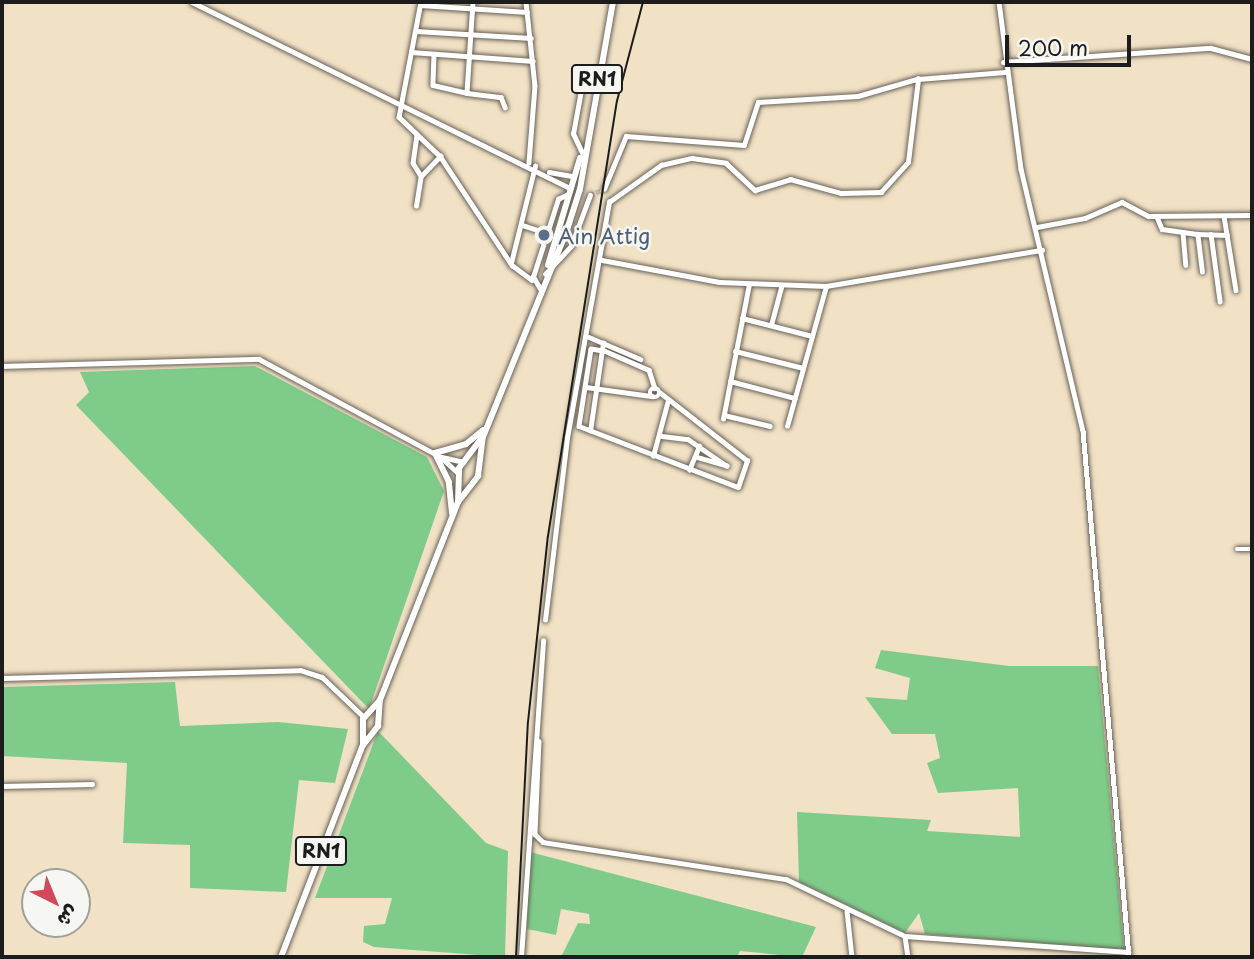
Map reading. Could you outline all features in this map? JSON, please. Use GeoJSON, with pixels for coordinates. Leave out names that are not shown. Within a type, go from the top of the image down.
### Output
{"type":"FeatureCollection","features":[{"type":"Feature","properties":{"kind":"main road","name":"RN1"},"geometry":{"type":"LineString","coordinates":[[478,467],[483,437],[545,274],[565,236],[580,189],[582,155],[613,2]]}},
{"type":"Feature","properties":{"kind":"main road","name":"RN1"},"geometry":{"type":"LineString","coordinates":[[548,267],[550,234],[582,155]]}},
{"type":"Feature","properties":{"kind":"main road"},"geometry":{"type":"LineString","coordinates":[[569,185],[580,189]]}},
{"type":"Feature","properties":{"kind":"main road"},"geometry":{"type":"LineString","coordinates":[[550,234],[565,236]]}},
{"type":"Feature","properties":{"kind":"main road"},"geometry":{"type":"LineString","coordinates":[[452,515],[450,485],[438,455],[466,444],[487,427]]}},
{"type":"Feature","properties":{"kind":"main road","name":"RN1"},"geometry":{"type":"LineString","coordinates":[[464,462],[483,437]]}},
{"type":"Feature","properties":{"kind":"main road"},"geometry":{"type":"LineString","coordinates":[[380,700],[367,716],[365,728],[373,730],[378,719],[380,700],[457,502],[478,467],[464,462],[459,474],[457,502]]}},
{"type":"Feature","properties":{"kind":"main road"},"geometry":{"type":"LineString","coordinates":[[459,474],[472,481]]}},
{"type":"Feature","properties":{"kind":"main road"},"geometry":{"type":"LineString","coordinates":[[367,716],[378,719]]}},
{"type":"Feature","properties":{"kind":"main road","name":"RN1"},"geometry":{"type":"LineString","coordinates":[[363,745],[365,728]]}},
{"type":"Feature","properties":{"kind":"main road","name":"RN1"},"geometry":{"type":"LineString","coordinates":[[281,957],[363,745],[373,730]]}},
{"type":"Feature","properties":{"kind":"street"},"geometry":{"type":"LineString","coordinates":[[191,2],[532,164],[569,185]]}},
{"type":"Feature","properties":{"kind":"street"},"geometry":{"type":"LineString","coordinates":[[467,93],[473,2]]}},
{"type":"Feature","properties":{"kind":"street"},"geometry":{"type":"LineString","coordinates":[[511,264],[522,225],[532,164],[533,61],[526,2]]}},
{"type":"Feature","properties":{"kind":"street"},"geometry":{"type":"LineString","coordinates":[[539,741],[535,834],[541,841],[786,879],[905,936],[1128,955],[1083,431],[1003,62],[999,2]]}},
{"type":"Feature","properties":{"kind":"street"},"geometry":{"type":"LineString","coordinates":[[527,12],[420,3],[399,117],[440,156],[511,264],[533,280],[540,289]]}},
{"type":"Feature","properties":{"kind":"street"},"geometry":{"type":"LineString","coordinates":[[416,31],[531,38]]}},
{"type":"Feature","properties":{"kind":"street"},"geometry":{"type":"LineString","coordinates":[[1003,62],[1211,48],[1252,59]]}},
{"type":"Feature","properties":{"kind":"street"},"geometry":{"type":"LineString","coordinates":[[411,52],[533,61]]}},
{"type":"Feature","properties":{"kind":"street"},"geometry":{"type":"LineString","coordinates":[[434,54],[433,85],[501,97],[505,107]]}},
{"type":"Feature","properties":{"kind":"street"},"geometry":{"type":"LineString","coordinates":[[604,189],[626,136],[744,145],[758,102],[858,96],[918,79],[1005,72]]}},
{"type":"Feature","properties":{"kind":"street"},"geometry":{"type":"LineString","coordinates":[[582,155],[573,134],[582,85],[598,76]]}},
{"type":"Feature","properties":{"kind":"street"},"geometry":{"type":"LineString","coordinates":[[545,620],[567,439],[609,202],[661,165],[692,158],[726,163],[755,190],[790,179],[841,192],[881,192],[908,162],[918,79]]}},
{"type":"Feature","properties":{"kind":"street"},"geometry":{"type":"LineString","coordinates":[[417,135],[413,163],[421,176]]}},
{"type":"Feature","properties":{"kind":"street"},"geometry":{"type":"LineString","coordinates":[[416,206],[421,176],[440,156]]}},
{"type":"Feature","properties":{"kind":"street"},"geometry":{"type":"LineString","coordinates":[[548,172],[572,176]]}},
{"type":"Feature","properties":{"kind":"street"},"geometry":{"type":"LineString","coordinates":[[545,274],[577,232],[590,195]]}},
{"type":"Feature","properties":{"kind":"street"},"geometry":{"type":"LineString","coordinates":[[1037,226],[1085,218],[1122,202],[1136,214],[1157,217],[1252,215]]}},
{"type":"Feature","properties":{"kind":"street"},"geometry":{"type":"LineString","coordinates":[[1224,216],[1236,290]]}},
{"type":"Feature","properties":{"kind":"street"},"geometry":{"type":"LineString","coordinates":[[1157,217],[1162,229],[1227,235]]}},
{"type":"Feature","properties":{"kind":"street"},"geometry":{"type":"LineString","coordinates":[[522,225],[550,234],[533,280]]}},
{"type":"Feature","properties":{"kind":"street"},"geometry":{"type":"LineString","coordinates":[[565,236],[577,232]]}},
{"type":"Feature","properties":{"kind":"street"},"geometry":{"type":"LineString","coordinates":[[1183,233],[1186,265]]}},
{"type":"Feature","properties":{"kind":"street"},"geometry":{"type":"LineString","coordinates":[[1197,234],[1202,272]]}},
{"type":"Feature","properties":{"kind":"street"},"geometry":{"type":"LineString","coordinates":[[1211,234],[1220,301]]}},
{"type":"Feature","properties":{"kind":"street"},"geometry":{"type":"LineString","coordinates":[[602,260],[749,284],[781,287],[826,286],[1042,250]]}},
{"type":"Feature","properties":{"kind":"street"},"geometry":{"type":"LineString","coordinates":[[749,284],[723,417],[770,426]]}},
{"type":"Feature","properties":{"kind":"street"},"geometry":{"type":"LineString","coordinates":[[787,426],[826,286]]}},
{"type":"Feature","properties":{"kind":"street"},"geometry":{"type":"LineString","coordinates":[[771,326],[781,287]]}},
{"type":"Feature","properties":{"kind":"street"},"geometry":{"type":"LineString","coordinates":[[742,318],[812,336]]}},
{"type":"Feature","properties":{"kind":"street"},"geometry":{"type":"LineString","coordinates":[[589,337],[603,348],[649,370],[655,388],[660,393],[747,461],[738,487],[579,426],[591,349],[603,348],[640,359]]}},
{"type":"Feature","properties":{"kind":"street"},"geometry":{"type":"LineString","coordinates":[[590,431],[603,348]]}},
{"type":"Feature","properties":{"kind":"street"},"geometry":{"type":"LineString","coordinates":[[735,351],[803,368]]}},
{"type":"Feature","properties":{"kind":"street"},"geometry":{"type":"LineString","coordinates":[[2,366],[259,359],[438,455],[464,462]]}},
{"type":"Feature","properties":{"kind":"street"},"geometry":{"type":"LineString","coordinates":[[730,381],[794,398]]}},
{"type":"Feature","properties":{"kind":"street"},"geometry":{"type":"LineString","coordinates":[[586,387],[653,396],[660,393]]}},
{"type":"Feature","properties":{"kind":"street"},"geometry":{"type":"LineString","coordinates":[[653,396],[655,388]]}},
{"type":"Feature","properties":{"kind":"street"},"geometry":{"type":"LineString","coordinates":[[653,456],[662,436],[668,400]]}},
{"type":"Feature","properties":{"kind":"street"},"geometry":{"type":"LineString","coordinates":[[662,436],[699,446],[727,466],[695,457]]}},
{"type":"Feature","properties":{"kind":"street"},"geometry":{"type":"LineString","coordinates":[[690,470],[699,446]]}},
{"type":"Feature","properties":{"kind":"street"},"geometry":{"type":"LineString","coordinates":[[438,455],[459,474]]}},
{"type":"Feature","properties":{"kind":"street"},"geometry":{"type":"LineString","coordinates":[[1237,549],[1252,549]]}},
{"type":"Feature","properties":{"kind":"street"},"geometry":{"type":"LineString","coordinates":[[521,957],[543,641]]}},
{"type":"Feature","properties":{"kind":"street"},"geometry":{"type":"LineString","coordinates":[[2,678],[300,670],[322,677],[367,716]]}},
{"type":"Feature","properties":{"kind":"street"},"geometry":{"type":"LineString","coordinates":[[2,786],[92,784]]}},
{"type":"Feature","properties":{"kind":"street"},"geometry":{"type":"LineString","coordinates":[[847,910],[852,957]]}},
{"type":"Feature","properties":{"kind":"street"},"geometry":{"type":"LineString","coordinates":[[905,936],[908,957]]}},
{"type":"Feature","properties":{"kind":"green space"},"geometry":{"type":"Polygon","coordinates":[[[255,366],[427,457],[444,491],[369,709],[76,405],[89,392],[80,372],[255,366]]]}},
{"type":"Feature","properties":{"kind":"green space"},"geometry":{"type":"Polygon","coordinates":[[[881,650],[1009,666],[1098,666],[1124,950],[925,934],[919,913],[905,933],[799,882],[797,812],[931,820],[927,831],[1020,837],[1018,788],[938,793],[927,763],[940,758],[935,734],[892,734],[865,697],[907,700],[910,678],[875,668],[881,650]]]}},
{"type":"Feature","properties":{"kind":"green space"},"geometry":{"type":"Polygon","coordinates":[[[175,682],[180,726],[278,722],[348,729],[335,783],[299,780],[286,892],[190,888],[190,845],[123,843],[127,763],[2,756],[2,687],[175,682]]]}},
{"type":"Feature","properties":{"kind":"green space"},"geometry":{"type":"Polygon","coordinates":[[[378,731],[486,843],[508,851],[505,957],[374,947],[363,942],[364,926],[385,924],[392,898],[315,898],[378,731]]]}},
{"type":"Feature","properties":{"kind":"green space"},"geometry":{"type":"Polygon","coordinates":[[[530,852],[816,927],[802,957],[740,951],[737,957],[561,957],[578,923],[590,924],[589,914],[561,909],[556,935],[527,929],[530,852]]]}},
{"type":"Feature","properties":{"kind":"tunnel"},"geometry":{"type":"LineString","coordinates":[[590,195],[604,189]]}},
{"type":"Feature","properties":{"kind":"railway"},"geometry":{"type":"LineString","coordinates":[[516,957],[528,722],[548,536],[617,101],[643,2]]}},
{"type":"Feature","properties":{"kind":"place","name":"Ain Attig"},"geometry":{"type":"Point","coordinates":[544,235]}}]}
